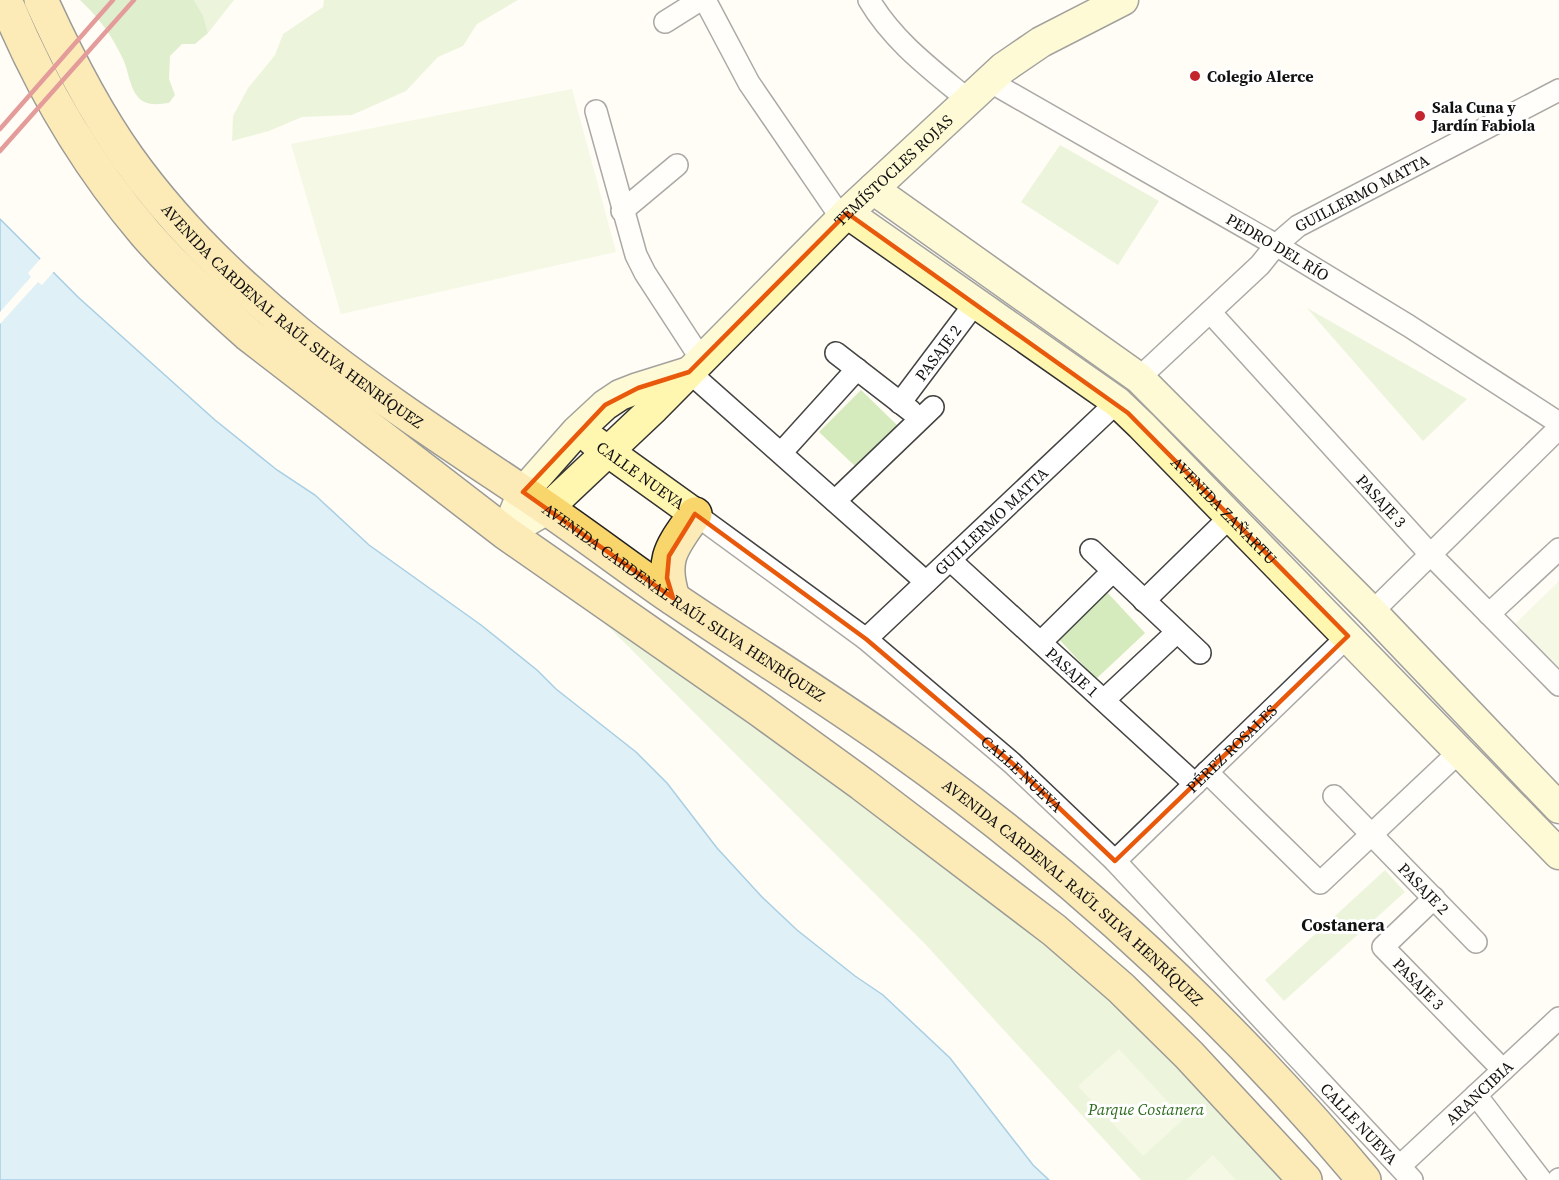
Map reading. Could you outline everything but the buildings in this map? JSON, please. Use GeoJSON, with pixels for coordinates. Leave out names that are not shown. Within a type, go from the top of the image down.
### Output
{"type":"FeatureCollection","features":[{"type":"Feature","properties":{"kind":"main road","name":"AVENIDA CARDENAL RAÚL SILVA HENRÍQUEZ"},"geometry":{"type":"LineString","coordinates":[[5,0],[38,72],[66,122],[122,204],[181,272],[249,335],[506,533],[862,783],[1054,930],[1121,988],[1189,1055],[1305,1180]]}},
{"type":"Feature","properties":{"kind":"main road","name":"AVENIDA CARDENAL RAÚL SILVA HENRÍQUEZ"},"geometry":{"type":"LineString","coordinates":[[42,0],[72,63],[109,129],[153,190],[214,258],[284,323],[322,353],[673,598],[895,746],[1031,850],[1101,910],[1194,997],[1318,1125],[1364,1180]]}},
{"type":"Feature","properties":{"kind":"main road"},"geometry":{"type":"LineString","coordinates":[[673,598],[667,578],[669,556],[695,514]]}},
{"type":"Feature","properties":{"kind":"street"},"geometry":{"type":"LineString","coordinates":[[665,22],[700,0]]}},
{"type":"Feature","properties":{"kind":"street"},"geometry":{"type":"LineString","coordinates":[[705,0],[749,83],[845,216]]}},
{"type":"Feature","properties":{"kind":"street","name":"PEDRO DEL RÍO"},"geometry":{"type":"LineString","coordinates":[[868,0],[894,37],[978,90],[1276,245],[1409,326],[1559,423]]}},
{"type":"Feature","properties":{"kind":"street","name":"TEMÍSTOCLES ROJAS"},"geometry":{"type":"LineString","coordinates":[[535,501],[608,450],[845,216],[978,90],[1026,51],[1123,0]]}},
{"type":"Feature","properties":{"kind":"street","name":"GUILLERMO MATTA"},"geometry":{"type":"LineString","coordinates":[[1139,378],[1260,265],[1286,235],[1314,216],[1559,90]]}},
{"type":"Feature","properties":{"kind":"street"},"geometry":{"type":"LineString","coordinates":[[596,111],[633,248],[695,365],[781,453],[926,582]]}},
{"type":"Feature","properties":{"kind":"street"},"geometry":{"type":"LineString","coordinates":[[622,211],[677,165]]}},
{"type":"Feature","properties":{"kind":"street","name":"AVENIDA ZAÑARTU"},"geometry":{"type":"LineString","coordinates":[[873,189],[1139,378],[1372,612],[1559,808]]}},
{"type":"Feature","properties":{"kind":"street","name":"AVENIDA ZAÑARTU"},"geometry":{"type":"LineString","coordinates":[[845,216],[976,302],[1117,402],[1231,516],[1559,854]]}},
{"type":"Feature","properties":{"kind":"street","name":"PASAJE 2"},"geometry":{"type":"LineString","coordinates":[[900,403],[976,302]]}},
{"type":"Feature","properties":{"kind":"street","name":"PASAJE 3"},"geometry":{"type":"LineString","coordinates":[[1210,312],[1430,554],[1559,685]]}},
{"type":"Feature","properties":{"kind":"street"},"geometry":{"type":"LineString","coordinates":[[835,501],[927,413],[900,403],[836,353]]}},
{"type":"Feature","properties":{"kind":"street","name":"TEMÍSTOCLES ROJAS"},"geometry":{"type":"LineString","coordinates":[[506,533],[535,501],[577,431],[605,405],[620,395],[695,365]]}},
{"type":"Feature","properties":{"kind":"street"},"geometry":{"type":"LineString","coordinates":[[781,453],[857,369]]}},
{"type":"Feature","properties":{"kind":"street","name":"GUILLERMO MATTA"},"geometry":{"type":"LineString","coordinates":[[866,639],[1117,402]]}},
{"type":"Feature","properties":{"kind":"street"},"geometry":{"type":"LineString","coordinates":[[1372,612],[1559,428]]}},
{"type":"Feature","properties":{"kind":"street","name":"CALLE NUEVA"},"geometry":{"type":"LineString","coordinates":[[577,431],[608,450],[866,639],[1012,763],[1115,861],[1406,1173]]}},
{"type":"Feature","properties":{"kind":"street"},"geometry":{"type":"LineString","coordinates":[[1144,601],[1231,516]]}},
{"type":"Feature","properties":{"kind":"street"},"geometry":{"type":"LineString","coordinates":[[1489,614],[1559,549]]}},
{"type":"Feature","properties":{"kind":"street"},"geometry":{"type":"LineString","coordinates":[[1091,550],[1200,653]]}},
{"type":"Feature","properties":{"kind":"street","name":"PASAJE 1"},"geometry":{"type":"LineString","coordinates":[[950,560],[1104,700],[1201,778],[1320,883],[1372,835]]}},
{"type":"Feature","properties":{"kind":"street"},"geometry":{"type":"LineString","coordinates":[[1041,642],[1113,571]]}},
{"type":"Feature","properties":{"kind":"street"},"geometry":{"type":"LineString","coordinates":[[1104,700],[1177,632]]}},
{"type":"Feature","properties":{"kind":"street","name":"PÉREZ ROSALES"},"geometry":{"type":"LineString","coordinates":[[1115,861],[1348,636]]}},
{"type":"Feature","properties":{"kind":"street"},"geometry":{"type":"LineString","coordinates":[[1372,835],[1461,752]]}},
{"type":"Feature","properties":{"kind":"street","name":"PASAJE 2"},"geometry":{"type":"LineString","coordinates":[[1334,796],[1476,942]]}},
{"type":"Feature","properties":{"kind":"street","name":"PASAJE 3"},"geometry":{"type":"LineString","coordinates":[[1434,898],[1383,947],[1503,1070]]}},
{"type":"Feature","properties":{"kind":"street","name":"ARANCIBIA"},"geometry":{"type":"LineString","coordinates":[[1406,1173],[1476,1095],[1559,1018]]}},
{"type":"Feature","properties":{"kind":"street"},"geometry":{"type":"LineString","coordinates":[[1476,1095],[1541,1180]]}},
{"type":"Feature","properties":{"kind":"highlighted area"},"geometry":{"type":"Polygon","coordinates":[[[847,213],[1128,413],[1348,636],[1115,861],[1012,763],[866,639],[695,514],[669,556],[667,578],[673,598],[523,492],[605,405],[638,388],[689,372],[847,213]]]}},
{"type":"Feature","properties":{"kind":"green space"},"geometry":{"type":"Polygon","coordinates":[[[80,0],[194,0],[203,15],[208,33],[195,44],[182,44],[170,56],[169,79],[175,95],[169,103],[147,103],[137,96],[113,41],[98,19],[80,0]]]}},
{"type":"Feature","properties":{"kind":"green space"},"geometry":{"type":"Polygon","coordinates":[[[194,0],[234,0],[208,33],[203,15],[194,0]]]}},
{"type":"Feature","properties":{"kind":"green space"},"geometry":{"type":"Polygon","coordinates":[[[324,0],[518,0],[477,24],[463,46],[438,57],[406,91],[352,115],[302,117],[269,131],[232,141],[233,116],[248,88],[275,55],[283,34],[323,7],[324,0]]]}},
{"type":"Feature","properties":{"kind":"green space"},"geometry":{"type":"Polygon","coordinates":[[[572,89],[616,252],[341,314],[291,144],[572,89]]]}},
{"type":"Feature","properties":{"kind":"green space"},"geometry":{"type":"Polygon","coordinates":[[[1060,145],[1159,201],[1118,265],[1021,202],[1060,145]]]}},
{"type":"Feature","properties":{"kind":"green space"},"geometry":{"type":"Polygon","coordinates":[[[1307,308],[1467,399],[1423,441],[1307,308]]]}},
{"type":"Feature","properties":{"kind":"green space"},"geometry":{"type":"Polygon","coordinates":[[[861,390],[897,425],[856,467],[819,432],[861,390]]]}},
{"type":"Feature","properties":{"kind":"green space"},"geometry":{"type":"Polygon","coordinates":[[[1559,581],[1559,672],[1513,626],[1559,581]]]}},
{"type":"Feature","properties":{"kind":"green space"},"geometry":{"type":"Polygon","coordinates":[[[1105,590],[1145,633],[1096,679],[1056,636],[1105,590]]]}},
{"type":"Feature","properties":{"kind":"green space","name":"Parque Costanera"},"geometry":{"type":"Polygon","coordinates":[[[574,592],[980,889],[1126,1013],[1284,1180],[1141,1180],[926,945],[574,592]]]}},
{"type":"Feature","properties":{"kind":"green space"},"geometry":{"type":"Polygon","coordinates":[[[1385,870],[1405,892],[1284,1001],[1265,980],[1385,870]]]}},
{"type":"Feature","properties":{"kind":"green space"},"geometry":{"type":"Polygon","coordinates":[[[1119,1049],[1184,1119],[1143,1156],[1078,1086],[1119,1049]]]}},
{"type":"Feature","properties":{"kind":"green space"},"geometry":{"type":"Polygon","coordinates":[[[1213,1155],[1236,1180],[1186,1180],[1213,1155]]]}},
{"type":"Feature","properties":{"kind":"water"},"geometry":{"type":"Polygon","coordinates":[[[0,219],[79,298],[215,420],[277,470],[315,495],[369,545],[481,625],[537,670],[556,689],[636,752],[667,783],[717,848],[762,897],[797,930],[883,995],[950,1058],[1033,1165],[1049,1180],[0,1180],[0,219]]]}},
{"type":"Feature","properties":{"kind":"pier"},"geometry":{"type":"Polygon","coordinates":[[[42,257],[55,270],[42,285],[38,282],[0,324],[0,312],[31,277],[28,273],[42,257]]]}},
{"type":"Feature","properties":{"kind":"railway"},"geometry":{"type":"LineString","coordinates":[[0,129],[113,0]]}},
{"type":"Feature","properties":{"kind":"railway"},"geometry":{"type":"LineString","coordinates":[[0,151],[134,0]]}},
{"type":"Feature","properties":{"kind":"place","name":"Colegio Alerce"},"geometry":{"type":"Point","coordinates":[1195,76]}},
{"type":"Feature","properties":{"kind":"place","name":"Sala Cuna y Jardín Fabiola"},"geometry":{"type":"Point","coordinates":[1420,116]}},
{"type":"Feature","properties":{"kind":"district","name":"Costanera"},"geometry":{"type":"Point","coordinates":[1343,924]}}]}
